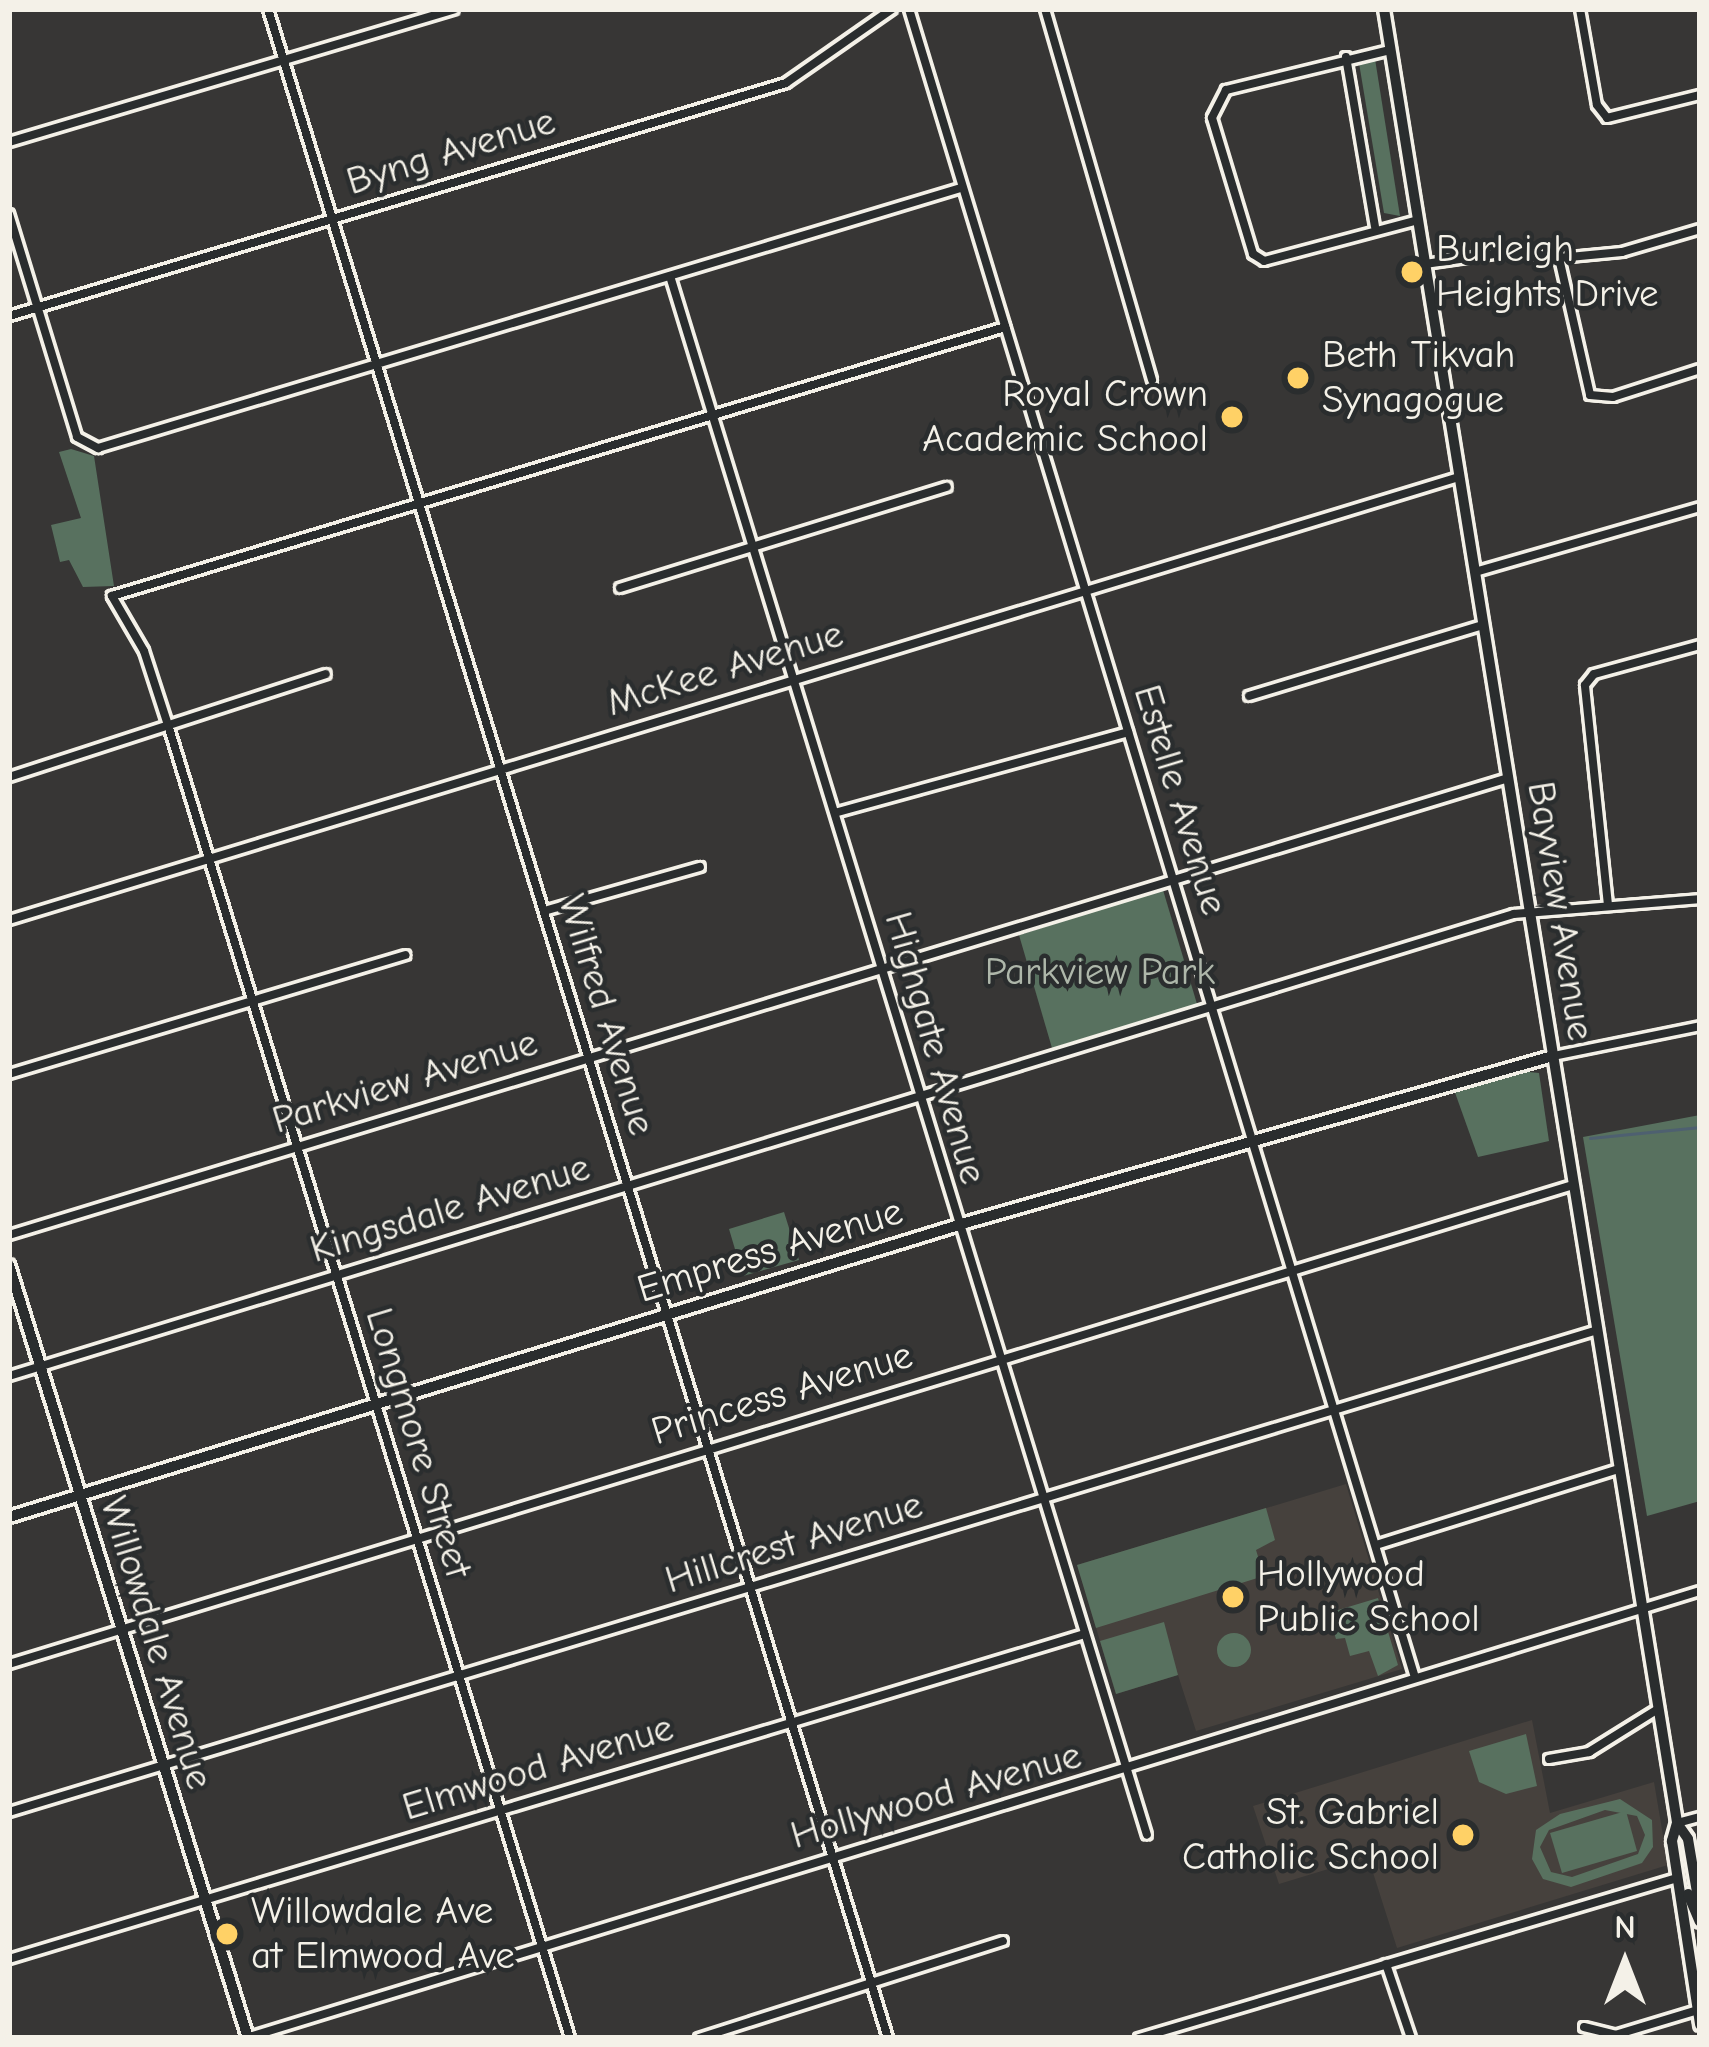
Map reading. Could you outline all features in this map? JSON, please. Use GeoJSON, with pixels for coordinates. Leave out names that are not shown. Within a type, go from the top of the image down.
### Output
{"type":"FeatureCollection","features":[{"type":"Feature","properties":{"kind":"street","name":"Wilfred Avenue"},"geometry":{"type":"LineString","coordinates":[[268,9],[887,2038]]}},
{"type":"Feature","properties":{"kind":"street"},"geometry":{"type":"LineString","coordinates":[[9,142],[454,9]]}},
{"type":"Feature","properties":{"kind":"street","name":"Byng Avenue"},"geometry":{"type":"LineString","coordinates":[[9,316],[786,83],[892,9]]}},
{"type":"Feature","properties":{"kind":"street","name":"Estelle Avenue"},"geometry":{"type":"LineString","coordinates":[[909,9],[1255,1137],[1415,1678]]}},
{"type":"Feature","properties":{"kind":"street"},"geometry":{"type":"LineString","coordinates":[[1045,9],[1152,380]]}},
{"type":"Feature","properties":{"kind":"street","name":"Bayview Avenue"},"geometry":{"type":"LineString","coordinates":[[1384,9],[1677,1823],[1678,1877],[1700,2025]]}},
{"type":"Feature","properties":{"kind":"street"},"geometry":{"type":"LineString","coordinates":[[1580,9],[1597,105],[1607,118],[1700,95]]}},
{"type":"Feature","properties":{"kind":"street"},"geometry":{"type":"LineString","coordinates":[[1390,50],[1346,57],[1226,90],[1212,118],[1253,254],[1280,259],[1375,227],[1418,220]]}},
{"type":"Feature","properties":{"kind":"street"},"geometry":{"type":"LineString","coordinates":[[1346,57],[1375,227]]}},
{"type":"Feature","properties":{"kind":"street"},"geometry":{"type":"LineString","coordinates":[[9,214],[81,442],[98,448],[961,188]]}},
{"type":"Feature","properties":{"kind":"street"},"geometry":{"type":"LineString","coordinates":[[1425,264],[1515,251],[1559,258],[1622,252],[1700,229]]}},
{"type":"Feature","properties":{"kind":"street"},"geometry":{"type":"LineString","coordinates":[[1559,258],[1590,395],[1613,397],[1700,370]]}},
{"type":"Feature","properties":{"kind":"street","name":"Highgate Avenue"},"geometry":{"type":"LineString","coordinates":[[670,276],[836,812],[956,1226],[1147,1835]]}},
{"type":"Feature","properties":{"kind":"street"},"geometry":{"type":"LineString","coordinates":[[422,505],[1005,327]]}},
{"type":"Feature","properties":{"kind":"street","name":"McKee Avenue"},"geometry":{"type":"LineString","coordinates":[[9,920],[1459,477]]}},
{"type":"Feature","properties":{"kind":"street"},"geometry":{"type":"LineString","coordinates":[[620,588],[947,487]]}},
{"type":"Feature","properties":{"kind":"street","name":"Longmore Street"},"geometry":{"type":"LineString","coordinates":[[422,505],[112,596],[144,651],[168,725],[571,2038]]}},
{"type":"Feature","properties":{"kind":"street"},"geometry":{"type":"LineString","coordinates":[[1474,572],[1700,507]]}},
{"type":"Feature","properties":{"kind":"street"},"geometry":{"type":"LineString","coordinates":[[1249,696],[1262,698],[1483,625]]}},
{"type":"Feature","properties":{"kind":"street"},"geometry":{"type":"LineString","coordinates":[[1608,905],[1585,685],[1594,674],[1700,645]]}},
{"type":"Feature","properties":{"kind":"street"},"geometry":{"type":"LineString","coordinates":[[9,777],[326,674]]}},
{"type":"Feature","properties":{"kind":"street"},"geometry":{"type":"LineString","coordinates":[[836,812],[1128,732]]}},
{"type":"Feature","properties":{"kind":"street","name":"Parkview Avenue"},"geometry":{"type":"LineString","coordinates":[[9,1235],[1508,778]]}},
{"type":"Feature","properties":{"kind":"street"},"geometry":{"type":"LineString","coordinates":[[544,911],[700,867]]}},
{"type":"Feature","properties":{"kind":"street","name":"Kingsdale Avenue"},"geometry":{"type":"LineString","coordinates":[[9,1376],[1529,910],[1700,899]]}},
{"type":"Feature","properties":{"kind":"street"},"geometry":{"type":"LineString","coordinates":[[9,1074],[406,955]]}},
{"type":"Feature","properties":{"kind":"street"},"geometry":{"type":"LineString","coordinates":[[1553,1056],[1700,1026]]}},
{"type":"Feature","properties":{"kind":"street","name":"Empress Avenue"},"geometry":{"type":"LineString","coordinates":[[9,1516],[956,1226],[1255,1137],[1553,1056]]}},
{"type":"Feature","properties":{"kind":"street","name":"Princess Avenue"},"geometry":{"type":"LineString","coordinates":[[9,1664],[1574,1185]]}},
{"type":"Feature","properties":{"kind":"street","name":"Willowdale Avenue"},"geometry":{"type":"LineString","coordinates":[[9,1265],[247,2038]]}},
{"type":"Feature","properties":{"kind":"street","name":"Hillcrest Avenue"},"geometry":{"type":"LineString","coordinates":[[9,1812],[1597,1330]]}},
{"type":"Feature","properties":{"kind":"street"},"geometry":{"type":"LineString","coordinates":[[1376,1545],[1619,1469]]}},
{"type":"Feature","properties":{"kind":"street","name":"Hollywood Avenue"},"geometry":{"type":"LineString","coordinates":[[247,2038],[831,1857],[1127,1772],[1700,1591]]}},
{"type":"Feature","properties":{"kind":"street","name":"Elmwood Avenue"},"geometry":{"type":"LineString","coordinates":[[9,1959],[1085,1634]]}},
{"type":"Feature","properties":{"kind":"street"},"geometry":{"type":"LineString","coordinates":[[1549,1759],[1589,1752],[1658,1709]]}},
{"type":"Feature","properties":{"kind":"street"},"geometry":{"type":"LineString","coordinates":[[1677,1823],[1700,1816]]}},
{"type":"Feature","properties":{"kind":"street","name":"Bayview Avenue"},"geometry":{"type":"LineString","coordinates":[[1677,1823],[1688,1839],[1700,1910]]}},
{"type":"Feature","properties":{"kind":"street"},"geometry":{"type":"LineString","coordinates":[[1139,2038],[1678,1877],[1700,1922]]}},
{"type":"Feature","properties":{"kind":"street"},"geometry":{"type":"LineString","coordinates":[[699,2038],[1003,1941]]}},
{"type":"Feature","properties":{"kind":"street"},"geometry":{"type":"LineString","coordinates":[[1386,1964],[1411,2038]]}},
{"type":"Feature","properties":{"kind":"street"},"geometry":{"type":"LineString","coordinates":[[1584,2027],[1616,2035],[1699,2010]]}},
{"type":"Feature","properties":{"kind":"shaded area","name":"Hollywood Public School"},"geometry":{"type":"Polygon","coordinates":[[[1346,1484],[1402,1669],[1196,1731],[1178,1675],[1116,1694],[1077,1565],[1346,1484]]]}},
{"type":"Feature","properties":{"kind":"shaded area","name":"St. Gabriel Catholic School"},"geometry":{"type":"Polygon","coordinates":[[[1532,1720],[1550,1813],[1654,1782],[1668,1865],[1397,1948],[1368,1857],[1279,1884],[1253,1806],[1532,1720]]]}},
{"type":"Feature","properties":{"kind":"green space"},"geometry":{"type":"Polygon","coordinates":[[[1375,59],[1400,216],[1384,213],[1359,63],[1375,59]]]}},
{"type":"Feature","properties":{"kind":"green space"},"geometry":{"type":"Polygon","coordinates":[[[71,449],[94,456],[114,586],[83,587],[69,560],[60,562],[51,525],[81,518],[59,452],[71,449]]]}},
{"type":"Feature","properties":{"kind":"green space","name":"Parkview Park"},"geometry":{"type":"Polygon","coordinates":[[[1163,890],[1197,1004],[1052,1048],[1019,935],[1163,890]]]}},
{"type":"Feature","properties":{"kind":"green space"},"geometry":{"type":"Polygon","coordinates":[[[1520,1071],[1539,1073],[1549,1141],[1478,1157],[1453,1087],[1520,1071]]]}},
{"type":"Feature","properties":{"kind":"green space"},"geometry":{"type":"Polygon","coordinates":[[[1700,1115],[1700,1501],[1647,1516],[1583,1137],[1700,1115]]]}},
{"type":"Feature","properties":{"kind":"green space"},"geometry":{"type":"Polygon","coordinates":[[[784,1212],[799,1260],[743,1276],[729,1229],[784,1212]]]}},
{"type":"Feature","properties":{"kind":"green space"},"geometry":{"type":"Polygon","coordinates":[[[1266,1508],[1275,1540],[1256,1550],[1264,1576],[1096,1628],[1077,1565],[1266,1508]]]}},
{"type":"Feature","properties":{"kind":"green space"},"geometry":{"type":"Polygon","coordinates":[[[1378,1598],[1398,1665],[1378,1676],[1369,1651],[1350,1656],[1345,1638],[1336,1639],[1328,1613],[1378,1598]]]}},
{"type":"Feature","properties":{"kind":"green space"},"geometry":{"type":"Polygon","coordinates":[[[1164,1622],[1178,1675],[1116,1694],[1100,1641],[1164,1622]]]}},
{"type":"Feature","properties":{"kind":"green space"},"geometry":{"type":"Polygon","coordinates":[[[1234,1633],[1246,1638],[1251,1650],[1246,1662],[1234,1667],[1222,1662],[1217,1650],[1222,1638],[1234,1633]]]}},
{"type":"Feature","properties":{"kind":"green space"},"geometry":{"type":"Polygon","coordinates":[[[1526,1734],[1537,1786],[1506,1794],[1479,1782],[1469,1751],[1526,1734]]]}},
{"type":"Feature","properties":{"kind":"green space"},"geometry":{"type":"Polygon","coordinates":[[[1620,1799],[1652,1820],[1653,1847],[1642,1863],[1571,1887],[1543,1879],[1532,1859],[1536,1830],[1560,1814],[1620,1799]],[[1605,1810],[1549,1830],[1540,1847],[1551,1872],[1572,1877],[1638,1854],[1645,1835],[1637,1816],[1605,1810]]]}},
{"type":"Feature","properties":{"kind":"green space"},"geometry":{"type":"Polygon","coordinates":[[[1626,1811],[1637,1851],[1562,1873],[1550,1833],[1626,1811]]]}},
{"type":"Feature","properties":{"kind":"waterway"},"geometry":{"type":"LineString","coordinates":[[1590,1138],[1700,1127]]}},
{"type":"Feature","properties":{"kind":"place","name":"Burleigh Heights Drive"},"geometry":{"type":"Point","coordinates":[1412,272]}},
{"type":"Feature","properties":{"kind":"place","name":"Beth Tikvah Synagogue"},"geometry":{"type":"Point","coordinates":[1298,378]}},
{"type":"Feature","properties":{"kind":"place","name":"Royal Crown Academic School"},"geometry":{"type":"Point","coordinates":[1232,417]}},
{"type":"Feature","properties":{"kind":"place","name":"Hollywood Public School"},"geometry":{"type":"Point","coordinates":[1233,1597]}},
{"type":"Feature","properties":{"kind":"place","name":"St. Gabriel Catholic School"},"geometry":{"type":"Point","coordinates":[1463,1835]}},
{"type":"Feature","properties":{"kind":"place","name":"Willowdale Ave at Elmwood Ave"},"geometry":{"type":"Point","coordinates":[227,1934]}}]}
